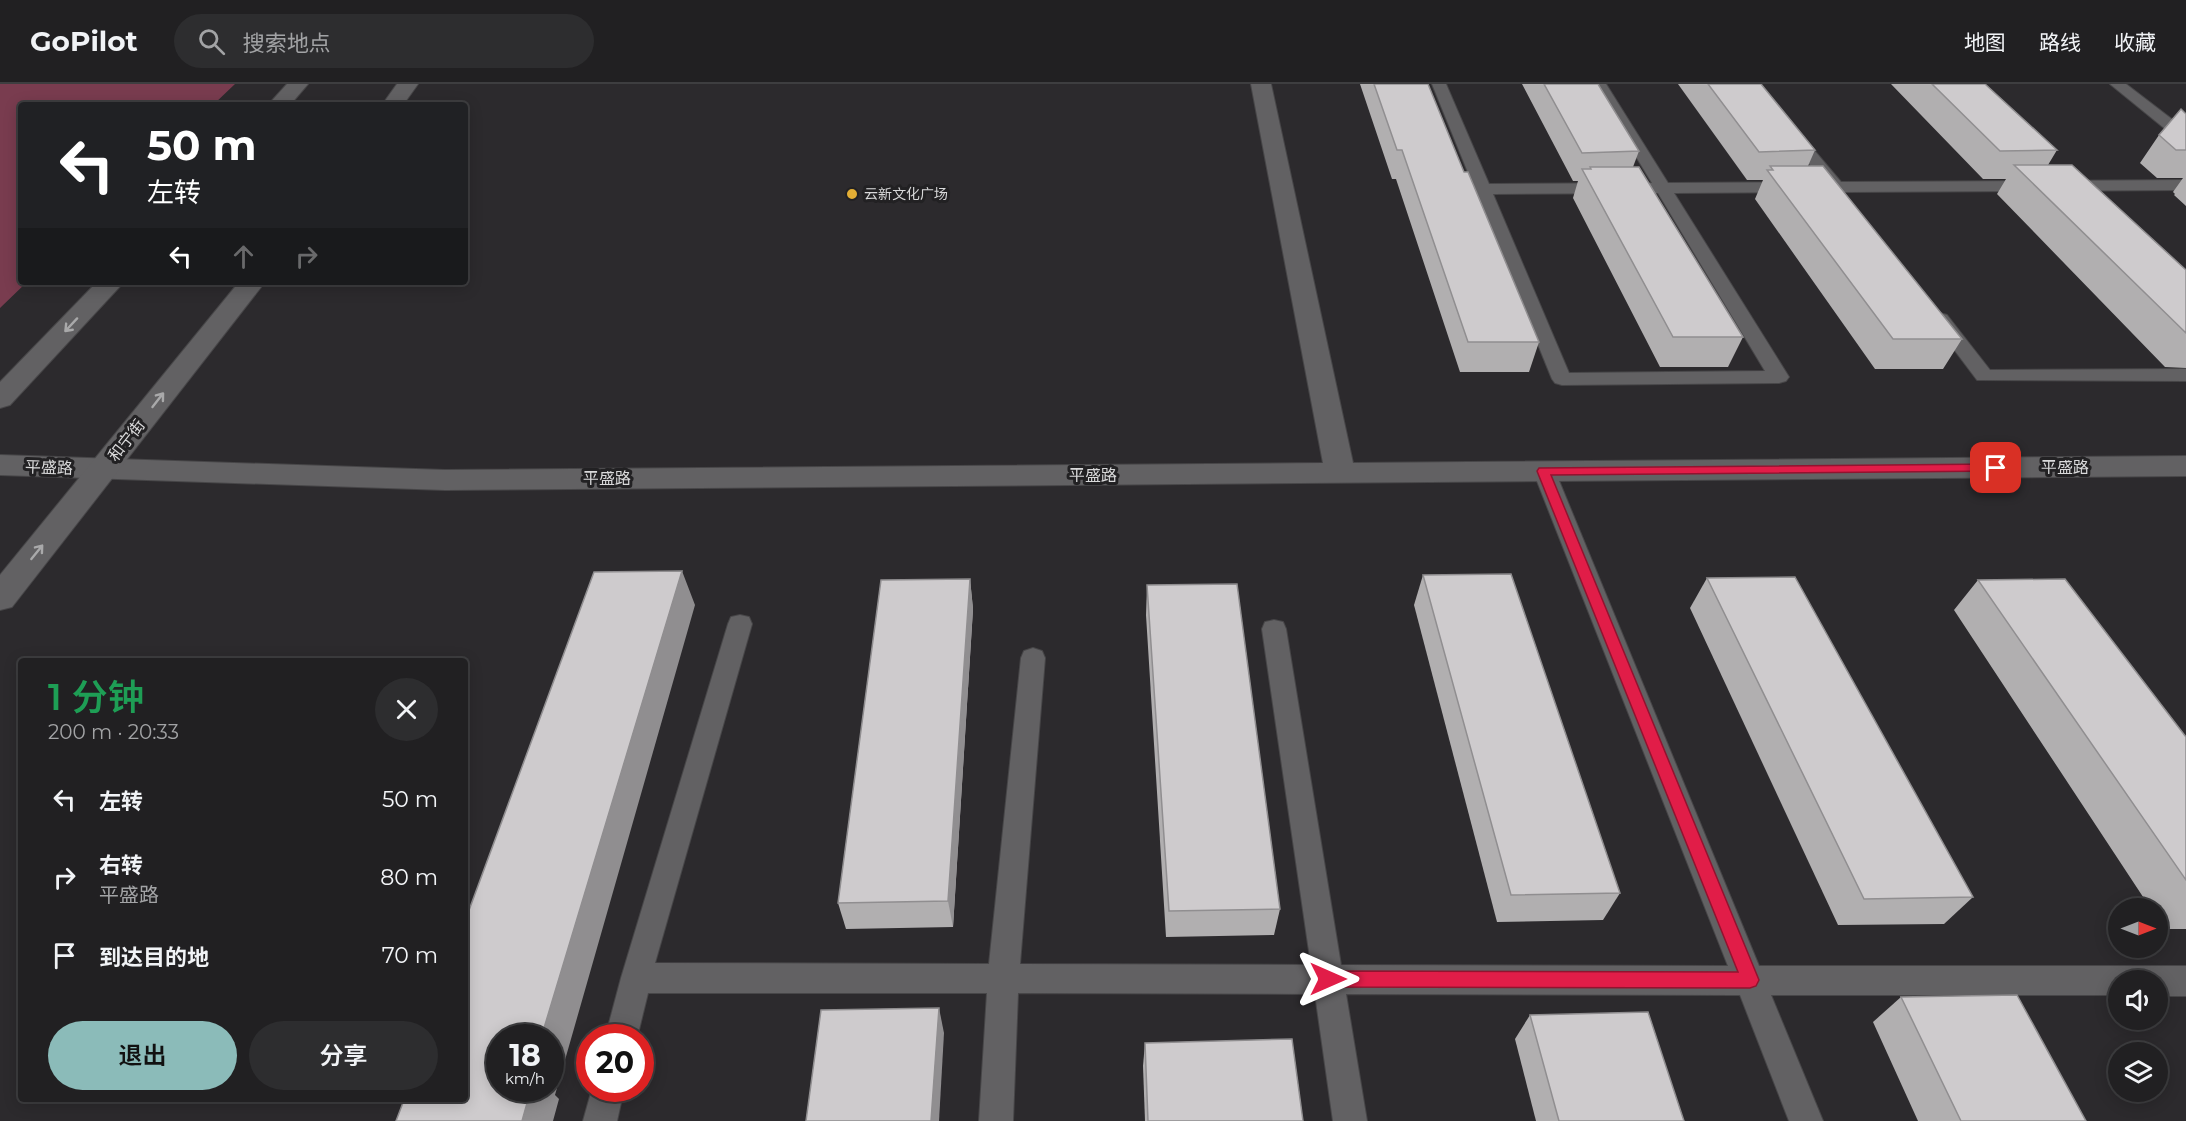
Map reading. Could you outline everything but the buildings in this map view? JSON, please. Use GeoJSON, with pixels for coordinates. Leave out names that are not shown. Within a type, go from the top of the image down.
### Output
{"type":"FeatureCollection","features":[{"type":"Feature","properties":{"kind":"street"},"geometry":{"type":"LineString","coordinates":[[282,102],[298,84]]}},
{"type":"Feature","properties":{"kind":"street"},"geometry":{"type":"LineString","coordinates":[[394,102],[408,84]]}},
{"type":"Feature","properties":{"kind":"street"},"geometry":{"type":"LineString","coordinates":[[1261,84],[1340,473]]}},
{"type":"Feature","properties":{"kind":"street"},"geometry":{"type":"LineString","coordinates":[[0,399],[108,285]]}},
{"type":"Feature","properties":{"kind":"street","name":"和宁街"},"geometry":{"type":"LineString","coordinates":[[0,598],[250,285]]}},
{"type":"Feature","properties":{"kind":"street","name":"平盛路"},"geometry":{"type":"LineString","coordinates":[[0,465],[445,480],[2186,466]]}},
{"type":"Feature","properties":{"kind":"lane"},"geometry":{"type":"LineString","coordinates":[[1439,84],[1562,379],[1779,377],[1599,84]]}},
{"type":"Feature","properties":{"kind":"lane"},"geometry":{"type":"LineString","coordinates":[[1750,84],[1851,205]]}},
{"type":"Feature","properties":{"kind":"lane"},"geometry":{"type":"LineString","coordinates":[[2117,84],[2186,138]]}},
{"type":"Feature","properties":{"kind":"lane"},"geometry":{"type":"LineString","coordinates":[[2053,170],[2086,202]]}},
{"type":"Feature","properties":{"kind":"lane"},"geometry":{"type":"LineString","coordinates":[[1482,189],[2186,185]]}},
{"type":"Feature","properties":{"kind":"lane"},"geometry":{"type":"LineString","coordinates":[[1928,304],[1984,376],[2186,375]]}},
{"type":"Feature","properties":{"kind":"lane"},"geometry":{"type":"LineString","coordinates":[[1544,471],[1806,1121]]}},
{"type":"Feature","properties":{"kind":"lane"},"geometry":{"type":"LineString","coordinates":[[624,1024],[740,624]]}},
{"type":"Feature","properties":{"kind":"lane"},"geometry":{"type":"LineString","coordinates":[[1274,629],[1350,1121]]}},
{"type":"Feature","properties":{"kind":"lane"},"geometry":{"type":"LineString","coordinates":[[996,1121],[1004,979],[1033,658]]}},
{"type":"Feature","properties":{"kind":"lane"},"geometry":{"type":"LineString","coordinates":[[636,978],[2186,981]]}},
{"type":"Feature","properties":{"kind":"lane"},"geometry":{"type":"LineString","coordinates":[[600,1121],[605,1102]]}},
{"type":"Feature","properties":{"kind":"shaded area"},"geometry":{"type":"Polygon","coordinates":[[[0,84],[235,84],[216,102],[18,102],[18,285],[24,285],[0,308],[0,84]]]}},
{"type":"Feature","properties":{"kind":"place","name":"云新文化广场"},"geometry":{"type":"Point","coordinates":[852,194]}},
{"type":"Feature","properties":{"kind":"route"},"geometry":{"type":"LineString","coordinates":[[1328,979],[1750,980],[1544,471],[1996,468]]}}]}
